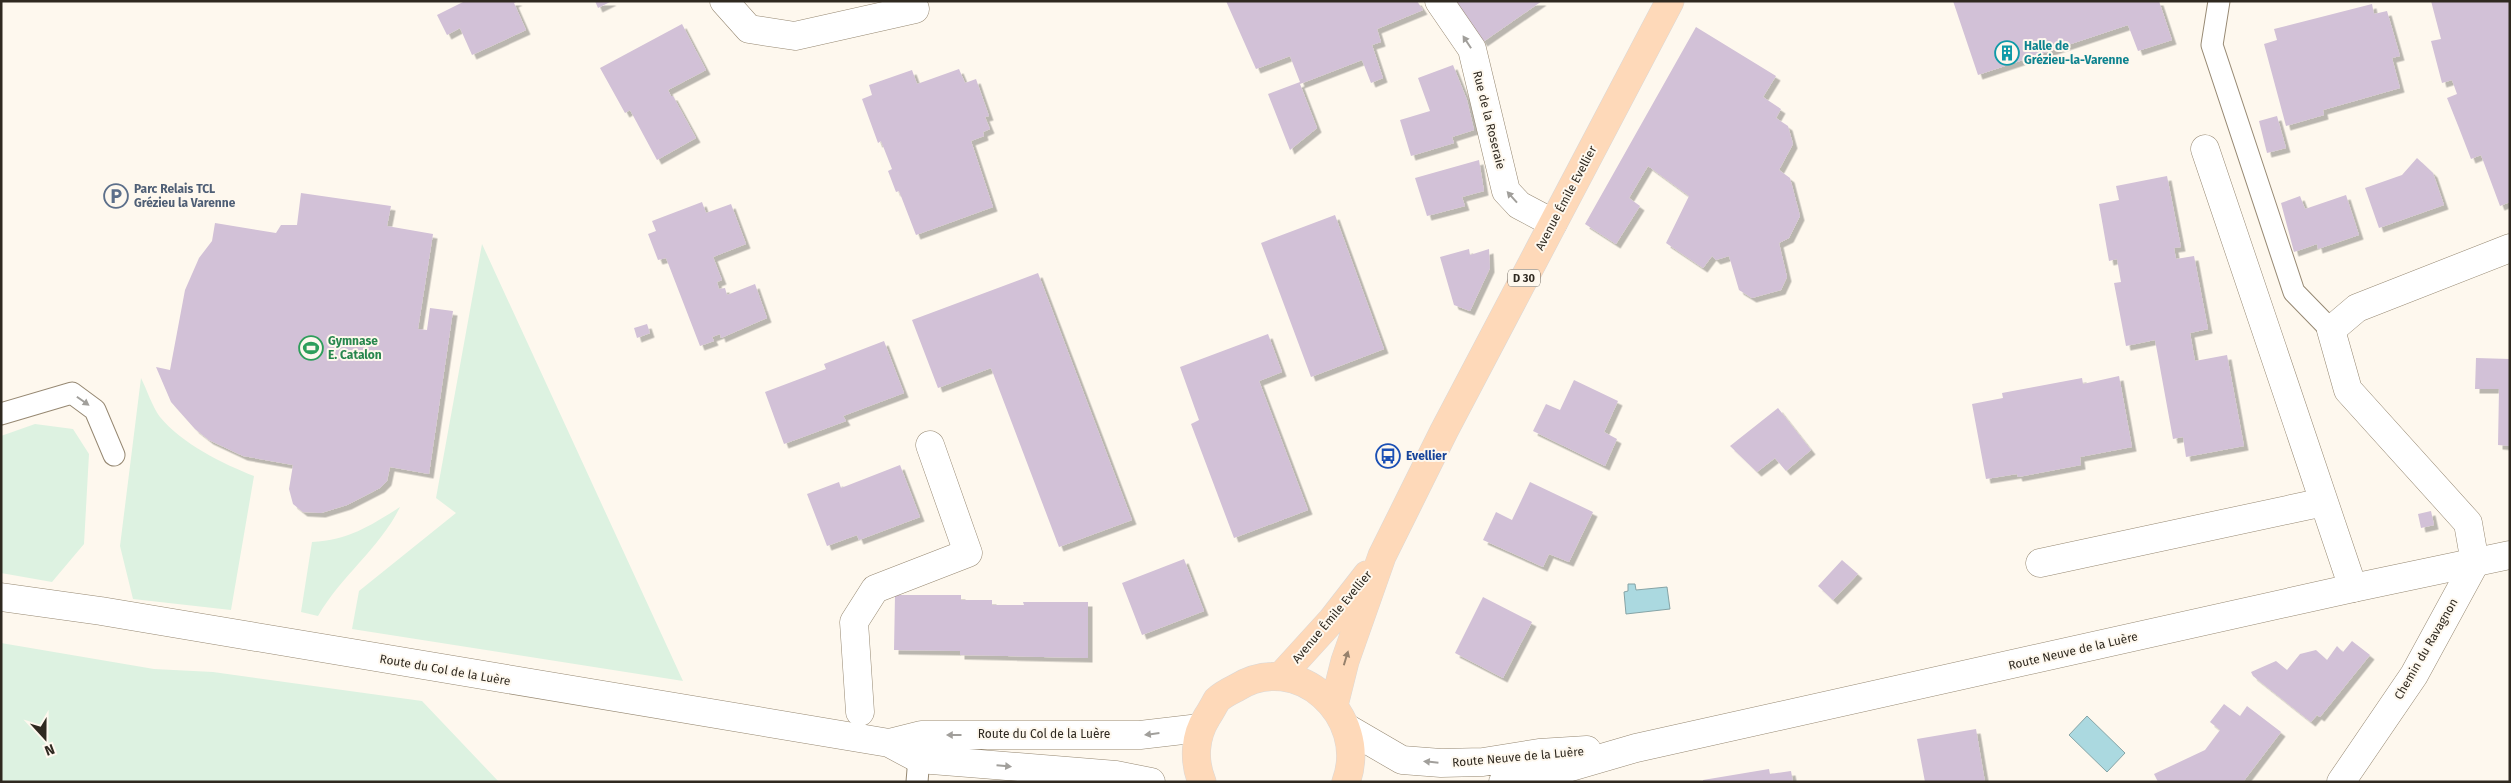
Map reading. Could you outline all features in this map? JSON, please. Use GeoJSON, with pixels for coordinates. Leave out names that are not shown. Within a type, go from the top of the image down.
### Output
{"type":"FeatureCollection","features":[{"type":"Feature","properties":{"kind":"main road","name":"Avenue Émile Evellier"},"geometry":{"type":"LineString","coordinates":[[1334,705],[1345,660],[1382,556],[1444,431],[1670,1]]}},
{"type":"Feature","properties":{"kind":"main road","name":"Avenue Émile Evellier"},"geometry":{"type":"LineString","coordinates":[[1281,676],[1332,620],[1382,556]]}},
{"type":"Feature","properties":{"kind":"main road"},"geometry":{"type":"LineString","coordinates":[[1202,782],[1198,772],[1196,750],[1200,728],[1218,699],[1247,681],[1281,676],[1310,685],[1334,705],[1348,728],[1352,754],[1346,782]]}},
{"type":"Feature","properties":{"kind":"street"},"geometry":{"type":"LineString","coordinates":[[724,1],[749,29],[794,36],[915,9]]}},
{"type":"Feature","properties":{"kind":"street","name":"Rue de la Roseraie"},"geometry":{"type":"LineString","coordinates":[[1439,1],[1472,49],[1506,191],[1519,205],[1553,223]]}},
{"type":"Feature","properties":{"kind":"street"},"geometry":{"type":"LineString","coordinates":[[2205,149],[2353,588]]}},
{"type":"Feature","properties":{"kind":"street"},"geometry":{"type":"LineString","coordinates":[[2475,563],[2468,523],[2348,390],[2331,330],[2357,308],[2510,248]]}},
{"type":"Feature","properties":{"kind":"street"},"geometry":{"type":"LineString","coordinates":[[860,712],[854,622],[875,589],[968,553],[930,445]]}},
{"type":"Feature","properties":{"kind":"street"},"geometry":{"type":"LineString","coordinates":[[2040,563],[2324,502]]}},
{"type":"Feature","properties":{"kind":"street","name":"Route Neuve de la Luère"},"geometry":{"type":"LineString","coordinates":[[1503,782],[1557,771],[1636,748],[2353,588],[2510,555]]}},
{"type":"Feature","properties":{"kind":"street","name":"Chemin du Ravagnon"},"geometry":{"type":"LineString","coordinates":[[2340,782],[2414,675],[2475,563]]}},
{"type":"Feature","properties":{"kind":"street","name":"Route du Col de la Luère"},"geometry":{"type":"LineString","coordinates":[[1,597],[101,611],[889,743],[919,759],[1116,775],[1152,782]]}},
{"type":"Feature","properties":{"kind":"street","name":"Route du Col de la Luère"},"geometry":{"type":"LineString","coordinates":[[919,759],[1200,728]]}},
{"type":"Feature","properties":{"kind":"street","name":"Route Neuve de la Luère"},"geometry":{"type":"LineString","coordinates":[[1348,728],[1402,760],[1441,763],[1483,762],[1539,753],[1636,748]]}},
{"type":"Feature","properties":{"kind":"lane"},"geometry":{"type":"LineString","coordinates":[[2219,1],[2212,45],[2294,292],[2331,330]]}},
{"type":"Feature","properties":{"kind":"lane"},"geometry":{"type":"LineString","coordinates":[[1,414],[72,393],[95,410],[114,455]]}},
{"type":"Feature","properties":{"kind":"green space"},"geometry":{"type":"Polygon","coordinates":[[[482,244],[683,681],[352,629],[359,591],[456,513],[436,498],[482,244]]]}},
{"type":"Feature","properties":{"kind":"green space"},"geometry":{"type":"Polygon","coordinates":[[[141,378],[157,413],[179,436],[203,452],[254,476],[231,610],[133,599],[120,546],[141,378]]]}},
{"type":"Feature","properties":{"kind":"green space"},"geometry":{"type":"Polygon","coordinates":[[[35,424],[73,429],[89,454],[84,544],[52,582],[1,573],[1,436],[35,424]]]}},
{"type":"Feature","properties":{"kind":"green space"},"geometry":{"type":"Polygon","coordinates":[[[400,507],[382,536],[338,588],[318,616],[301,612],[312,542],[325,541],[359,531],[400,507]]]}},
{"type":"Feature","properties":{"kind":"green space"},"geometry":{"type":"Polygon","coordinates":[[[1,643],[154,669],[213,672],[422,701],[499,782],[1,782],[1,643]]]}},
{"type":"Feature","properties":{"kind":"water"},"geometry":{"type":"Polygon","coordinates":[[[1628,584],[1635,584],[1636,590],[1667,587],[1670,609],[1626,614],[1624,592],[1628,591],[1628,584]]]}},
{"type":"Feature","properties":{"kind":"water"},"geometry":{"type":"Polygon","coordinates":[[[2087,716],[2125,753],[2107,772],[2069,735],[2087,716]]]}},
{"type":"Feature","properties":{"kind":"building"},"geometry":{"type":"Polygon","coordinates":[[[465,1],[518,1],[514,3],[526,30],[472,55],[460,28],[447,35],[437,15],[465,1]]]}},
{"type":"Feature","properties":{"kind":"building"},"geometry":{"type":"Polygon","coordinates":[[[595,1],[612,1],[598,8],[595,1]]]}},
{"type":"Feature","properties":{"kind":"building"},"geometry":{"type":"Polygon","coordinates":[[[1226,1],[1417,1],[1423,10],[1377,29],[1381,42],[1372,45],[1383,78],[1371,83],[1362,60],[1300,84],[1317,128],[1290,150],[1268,94],[1300,82],[1290,56],[1256,69],[1226,1]]]}},
{"type":"Feature","properties":{"kind":"building"},"geometry":{"type":"Polygon","coordinates":[[[1454,1],[1542,1],[1483,42],[1454,1]]]}},
{"type":"Feature","properties":{"kind":"building","name":"Halle de Grézieu-la-Varenne"},"geometry":{"type":"Polygon","coordinates":[[[1953,1],[2159,1],[2172,40],[2138,51],[2128,25],[1978,75],[1953,1]]]}},
{"type":"Feature","properties":{"kind":"building"},"geometry":{"type":"Polygon","coordinates":[[[2431,1],[2510,1],[2510,202],[2500,206],[2481,155],[2471,159],[2447,98],[2457,94],[2452,80],[2442,83],[2431,41],[2441,39],[2431,1]]]}},
{"type":"Feature","properties":{"kind":"building"},"geometry":{"type":"Polygon","coordinates":[[[2372,4],[2374,14],[2387,11],[2400,56],[2392,58],[2400,88],[2323,110],[2324,115],[2286,126],[2264,44],[2277,40],[2274,29],[2372,4]]]}},
{"type":"Feature","properties":{"kind":"building"},"geometry":{"type":"Polygon","coordinates":[[[682,24],[706,70],[668,90],[696,138],[657,160],[630,110],[625,113],[600,68],[682,24]]]}},
{"type":"Feature","properties":{"kind":"building"},"geometry":{"type":"Polygon","coordinates":[[[1696,27],[1776,76],[1763,97],[1781,109],[1776,118],[1788,126],[1793,144],[1779,170],[1790,178],[1800,216],[1789,238],[1779,243],[1787,277],[1781,290],[1752,298],[1739,290],[1729,256],[1716,260],[1712,256],[1703,268],[1666,243],[1689,196],[1648,166],[1629,198],[1640,206],[1616,244],[1585,224],[1696,27]]]}},
{"type":"Feature","properties":{"kind":"building"},"geometry":{"type":"Polygon","coordinates":[[[1453,65],[1467,100],[1474,130],[1452,137],[1454,143],[1411,156],[1400,120],[1430,111],[1418,78],[1453,65]]]}},
{"type":"Feature","properties":{"kind":"building"},"geometry":{"type":"Polygon","coordinates":[[[959,69],[965,83],[976,79],[989,116],[985,117],[990,129],[983,132],[984,136],[971,141],[993,207],[916,235],[899,191],[896,192],[888,171],[892,169],[881,141],[878,143],[862,99],[872,95],[869,85],[912,70],[917,84],[959,69]]]}},
{"type":"Feature","properties":{"kind":"building"},"geometry":{"type":"Polygon","coordinates":[[[2277,116],[2286,148],[2267,153],[2259,121],[2277,116]]]}},
{"type":"Feature","properties":{"kind":"building"},"geometry":{"type":"Polygon","coordinates":[[[2417,158],[2433,173],[2444,205],[2379,228],[2365,188],[2402,175],[2417,158]]]}},
{"type":"Feature","properties":{"kind":"building"},"geometry":{"type":"Polygon","coordinates":[[[1479,160],[1484,191],[1462,197],[1465,206],[1427,216],[1415,178],[1479,160]]]}},
{"type":"Feature","properties":{"kind":"building"},"geometry":{"type":"Polygon","coordinates":[[[2167,176],[2181,247],[2174,248],[2176,259],[2194,256],[2208,329],[2190,333],[2195,361],[2227,355],[2244,446],[2186,457],[2183,437],[2173,439],[2155,340],[2126,346],[2114,283],[2121,282],[2117,259],[2109,261],[2099,204],[2119,200],[2116,186],[2167,176]]]}},
{"type":"Feature","properties":{"kind":"building","name":"Gymnase E. Catalon"},"geometry":{"type":"Polygon","coordinates":[[[301,193],[391,206],[387,226],[433,234],[418,329],[427,330],[430,308],[453,311],[429,474],[390,467],[387,481],[380,488],[347,505],[321,513],[303,512],[293,504],[289,489],[293,465],[243,456],[209,440],[195,429],[171,402],[156,367],[170,370],[185,290],[199,258],[212,241],[215,223],[276,233],[281,225],[297,225],[301,193]]]}},
{"type":"Feature","properties":{"kind":"building"},"geometry":{"type":"Polygon","coordinates":[[[2346,195],[2359,235],[2318,249],[2317,244],[2294,252],[2281,203],[2300,196],[2305,209],[2346,195]]]}},
{"type":"Feature","properties":{"kind":"building"},"geometry":{"type":"Polygon","coordinates":[[[702,202],[706,213],[731,204],[746,244],[713,257],[722,280],[717,282],[719,289],[725,288],[727,295],[755,284],[767,318],[721,338],[720,334],[712,337],[714,341],[700,346],[666,258],[658,260],[648,234],[656,231],[652,221],[702,202]]]}},
{"type":"Feature","properties":{"kind":"building"},"geometry":{"type":"Polygon","coordinates":[[[1335,215],[1384,349],[1311,377],[1261,243],[1335,215]]]}},
{"type":"Feature","properties":{"kind":"building"},"geometry":{"type":"Polygon","coordinates":[[[1469,249],[1470,255],[1489,249],[1490,268],[1470,311],[1454,305],[1440,257],[1469,249]]]}},
{"type":"Feature","properties":{"kind":"building"},"geometry":{"type":"Polygon","coordinates":[[[1038,273],[1132,520],[1059,547],[991,368],[938,388],[912,320],[1038,273]]]}},
{"type":"Feature","properties":{"kind":"building"},"geometry":{"type":"Polygon","coordinates":[[[647,324],[650,333],[637,338],[634,328],[647,324]]]}},
{"type":"Feature","properties":{"kind":"building"},"geometry":{"type":"Polygon","coordinates":[[[1268,334],[1282,372],[1259,381],[1308,510],[1234,538],[1191,424],[1199,420],[1180,367],[1268,334]]]}},
{"type":"Feature","properties":{"kind":"building"},"geometry":{"type":"Polygon","coordinates":[[[884,341],[904,393],[843,416],[846,421],[784,444],[765,392],[826,369],[824,364],[884,341]]]}},
{"type":"Feature","properties":{"kind":"building"},"geometry":{"type":"Polygon","coordinates":[[[2476,358],[2510,359],[2510,446],[2498,445],[2499,389],[2475,389],[2476,358]]]}},
{"type":"Feature","properties":{"kind":"building"},"geometry":{"type":"Polygon","coordinates":[[[2119,376],[2132,447],[2080,457],[2081,465],[2018,477],[2017,474],[1986,479],[1972,404],[2003,398],[2002,393],[2082,378],[2083,384],[2119,376]]]}},
{"type":"Feature","properties":{"kind":"building"},"geometry":{"type":"Polygon","coordinates":[[[1574,380],[1618,401],[1604,432],[1617,439],[1605,466],[1533,431],[1546,404],[1560,410],[1574,380]]]}},
{"type":"Feature","properties":{"kind":"building"},"geometry":{"type":"Polygon","coordinates":[[[1778,408],[1811,450],[1786,471],[1775,458],[1757,472],[1730,446],[1778,408]]]}},
{"type":"Feature","properties":{"kind":"building"},"geometry":{"type":"Polygon","coordinates":[[[900,465],[920,517],[859,540],[857,535],[827,546],[807,494],[839,482],[841,488],[900,465]]]}},
{"type":"Feature","properties":{"kind":"building"},"geometry":{"type":"Polygon","coordinates":[[[1530,482],[1593,512],[1569,562],[1549,554],[1543,567],[1483,540],[1496,512],[1512,520],[1530,482]]]}},
{"type":"Feature","properties":{"kind":"building"},"geometry":{"type":"Polygon","coordinates":[[[2431,511],[2434,525],[2421,528],[2418,514],[2431,511]]]}},
{"type":"Feature","properties":{"kind":"building"},"geometry":{"type":"Polygon","coordinates":[[[1184,559],[1204,611],[1142,635],[1122,583],[1184,559]]]}},
{"type":"Feature","properties":{"kind":"building"},"geometry":{"type":"Polygon","coordinates":[[[1842,560],[1858,574],[1833,600],[1818,586],[1842,560]]]}},
{"type":"Feature","properties":{"kind":"building"},"geometry":{"type":"Polygon","coordinates":[[[895,595],[961,595],[961,600],[992,600],[992,605],[1024,605],[1023,602],[1088,602],[1088,658],[960,655],[960,651],[894,650],[895,595]]]}},
{"type":"Feature","properties":{"kind":"building"},"geometry":{"type":"Polygon","coordinates":[[[1483,597],[1532,622],[1503,678],[1455,653],[1483,597]]]}},
{"type":"Feature","properties":{"kind":"building"},"geometry":{"type":"Polygon","coordinates":[[[2352,641],[2370,655],[2320,717],[2317,715],[2311,722],[2253,676],[2251,672],[2276,661],[2287,670],[2300,654],[2316,650],[2327,660],[2337,646],[2343,652],[2352,641]]]}},
{"type":"Feature","properties":{"kind":"building"},"geometry":{"type":"Polygon","coordinates":[[[2224,704],[2240,716],[2247,706],[2281,732],[2243,782],[2158,782],[2154,774],[2205,750],[2220,730],[2210,722],[2224,704]]]}},
{"type":"Feature","properties":{"kind":"building"},"geometry":{"type":"Polygon","coordinates":[[[1976,729],[1985,782],[1925,782],[1917,739],[1976,729]]]}},
{"type":"Feature","properties":{"kind":"building"},"geometry":{"type":"Polygon","coordinates":[[[1769,769],[1770,774],[1791,771],[1793,782],[1703,782],[1703,780],[1769,769]]]}},
{"type":"Feature","properties":{"kind":"place","name":"Halle de Grézieu-la-Varenne"},"geometry":{"type":"Point","coordinates":[2007,53]}},
{"type":"Feature","properties":{"kind":"place","name":"Parc Relais TCL Grézieu la Varenne"},"geometry":{"type":"Point","coordinates":[116,196]}},
{"type":"Feature","properties":{"kind":"place","name":"Gymnase E. Catalon"},"geometry":{"type":"Point","coordinates":[311,348]}},
{"type":"Feature","properties":{"kind":"place","name":"Evellier"},"geometry":{"type":"Point","coordinates":[1388,456]}}]}
